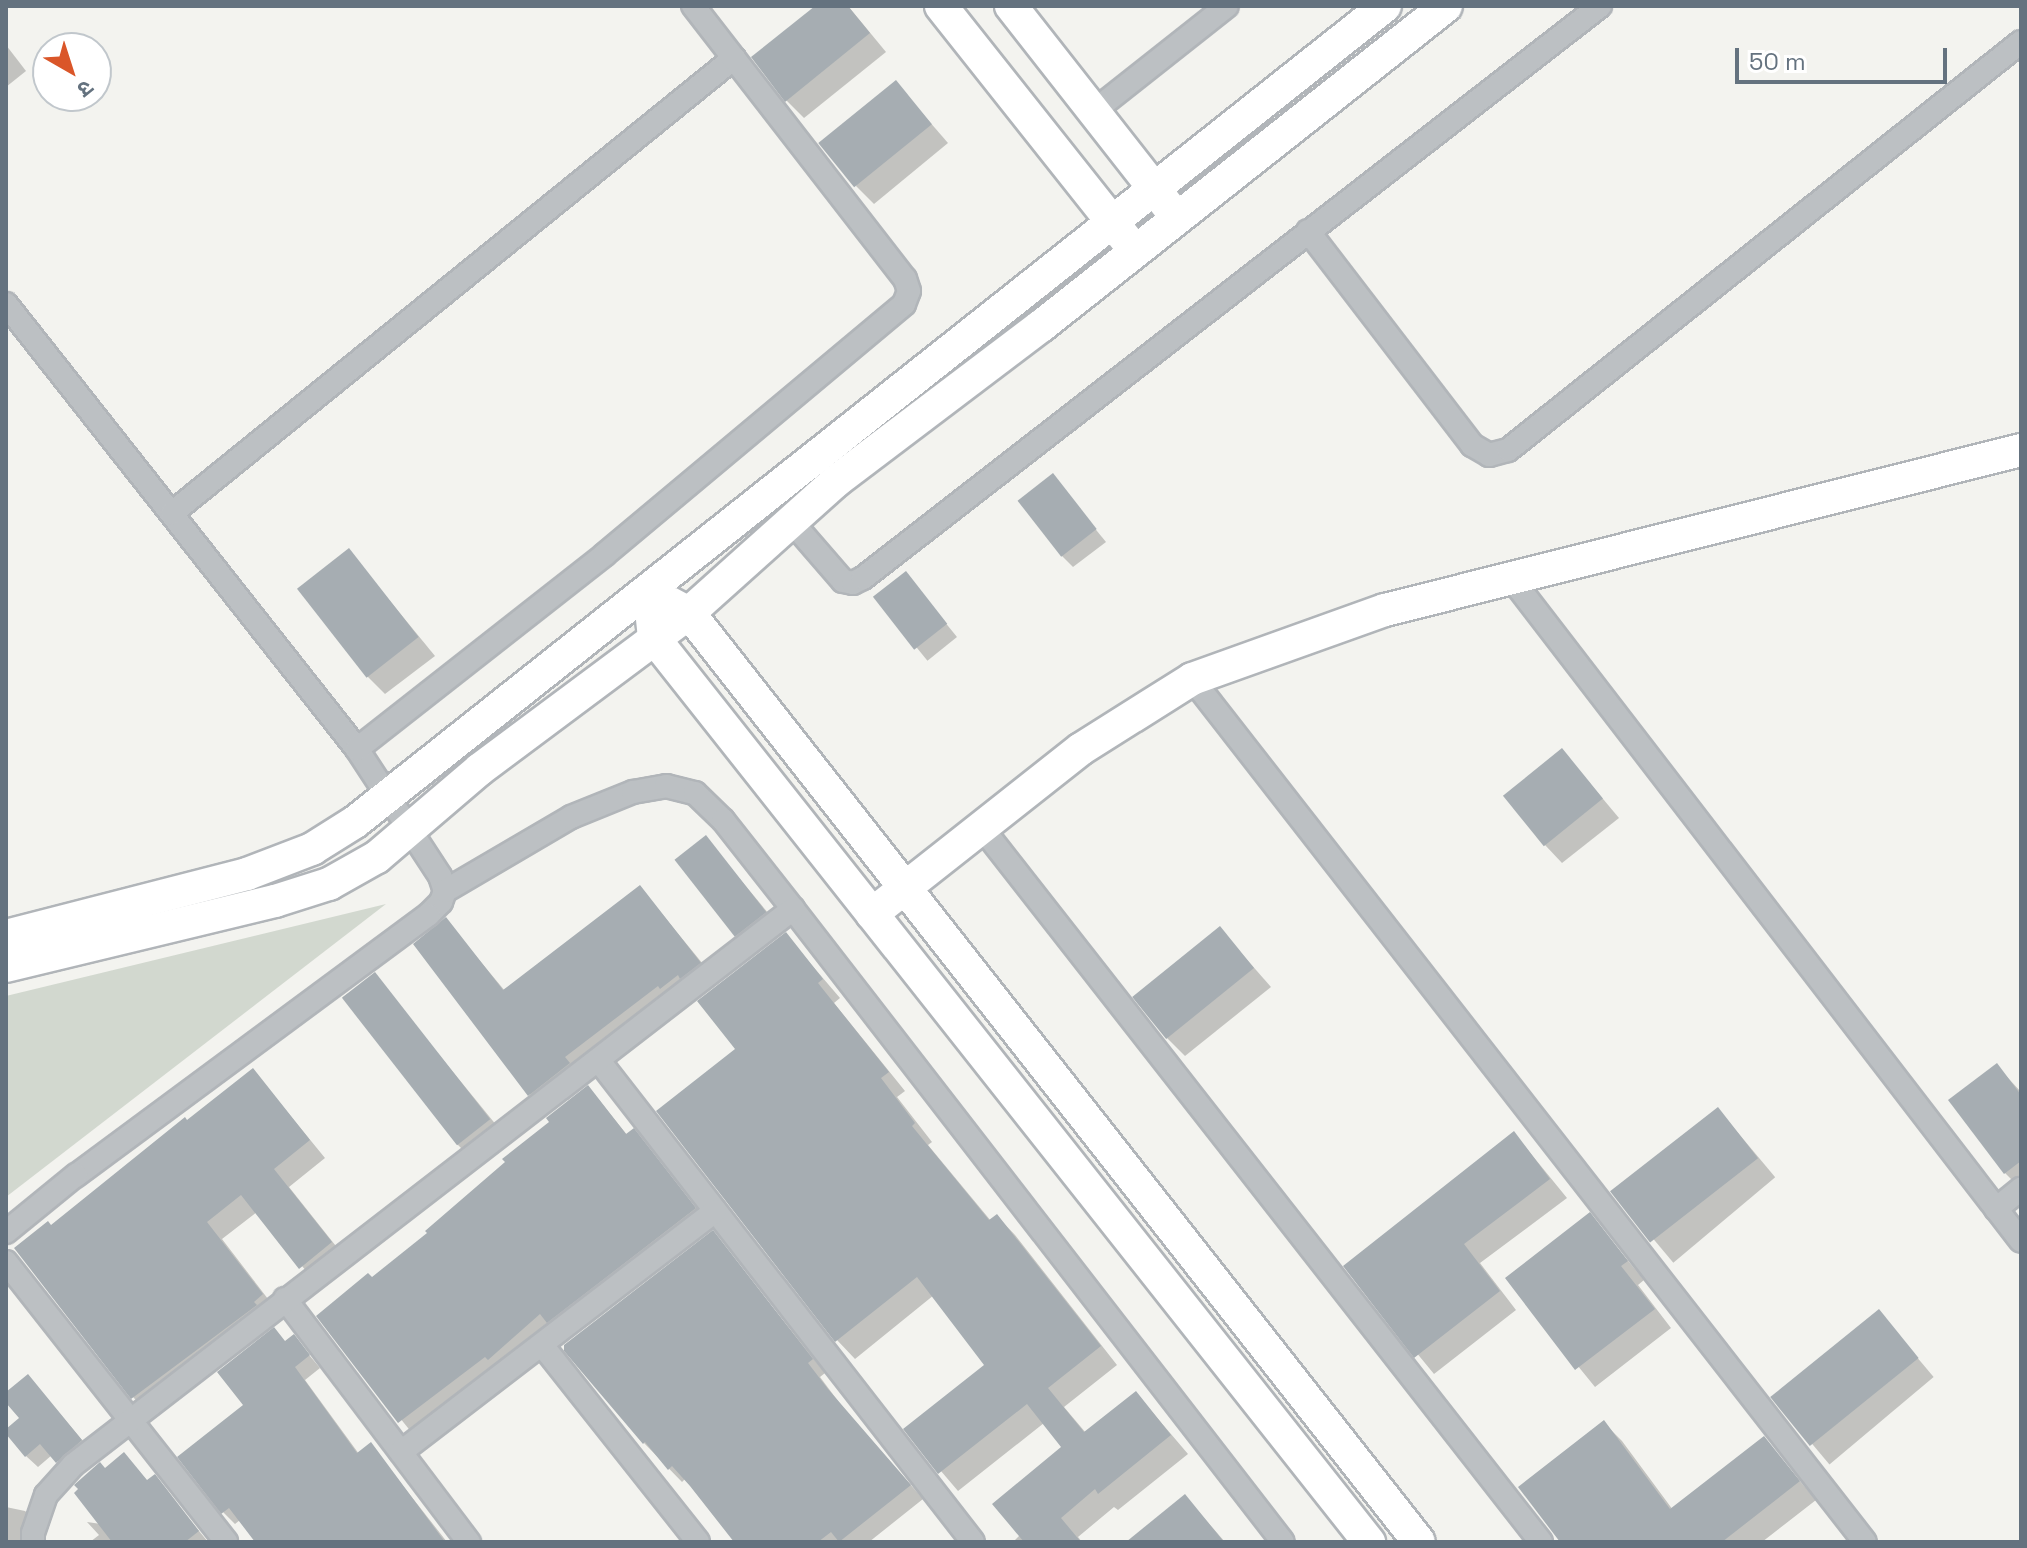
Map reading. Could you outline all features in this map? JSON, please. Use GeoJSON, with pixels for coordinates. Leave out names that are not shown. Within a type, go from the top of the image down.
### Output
{"type":"FeatureCollection","features":[{"type":"Feature","properties":{"kind":"street"},"geometry":{"type":"LineString","coordinates":[[357,749],[604,555],[904,304],[909,291],[905,279],[693,6]]}},
{"type":"Feature","properties":{"kind":"street"},"geometry":{"type":"LineString","coordinates":[[941,6],[1135,251]]}},
{"type":"Feature","properties":{"kind":"street"},"geometry":{"type":"LineString","coordinates":[[1011,6],[1178,218]]}},
{"type":"Feature","properties":{"kind":"street"},"geometry":{"type":"LineString","coordinates":[[1094,111],[1227,6]]}},
{"type":"Feature","properties":{"kind":"street"},"geometry":{"type":"LineString","coordinates":[[6,936],[247,874],[312,849],[355,822],[1385,6]]}},
{"type":"Feature","properties":{"kind":"street"},"geometry":{"type":"LineString","coordinates":[[6,966],[183,924],[329,884],[377,857],[480,769],[689,613],[836,481],[1178,218],[1446,6]]}},
{"type":"Feature","properties":{"kind":"street"},"geometry":{"type":"LineString","coordinates":[[791,521],[843,581],[853,583],[863,578],[1600,6]]}},
{"type":"Feature","properties":{"kind":"street"},"geometry":{"type":"LineString","coordinates":[[1308,231],[1472,445],[1489,455],[1508,450],[2021,42]]}},
{"type":"Feature","properties":{"kind":"street"},"geometry":{"type":"LineString","coordinates":[[172,513],[734,58]]}},
{"type":"Feature","properties":{"kind":"street"},"geometry":{"type":"LineString","coordinates":[[6,304],[357,749],[385,797],[440,876],[445,891],[441,902],[428,915],[76,1175],[6,1232]]}},
{"type":"Feature","properties":{"kind":"street"},"geometry":{"type":"LineString","coordinates":[[872,914],[1081,749],[1192,679],[1385,610],[2021,450]]}},
{"type":"Feature","properties":{"kind":"street"},"geometry":{"type":"LineString","coordinates":[[1511,578],[2021,1241]]}},
{"type":"Feature","properties":{"kind":"street"},"geometry":{"type":"LineString","coordinates":[[649,592],[689,613],[796,754],[906,889],[1419,1542]]}},
{"type":"Feature","properties":{"kind":"street"},"geometry":{"type":"LineString","coordinates":[[649,592],[654,638],[1369,1542]]}},
{"type":"Feature","properties":{"kind":"street"},"geometry":{"type":"LineString","coordinates":[[1192,679],[1865,1542]]}},
{"type":"Feature","properties":{"kind":"street"},"geometry":{"type":"LineString","coordinates":[[445,891],[571,817],[633,792],[666,786],[695,793],[723,820],[793,909],[1283,1542]]}},
{"type":"Feature","properties":{"kind":"street"},"geometry":{"type":"LineString","coordinates":[[982,828],[1541,1542]]}},
{"type":"Feature","properties":{"kind":"street"},"geometry":{"type":"LineString","coordinates":[[33,1542],[46,1495],[73,1465],[793,909]]}},
{"type":"Feature","properties":{"kind":"street"},"geometry":{"type":"LineString","coordinates":[[599,1061],[973,1542]]}},
{"type":"Feature","properties":{"kind":"street"},"geometry":{"type":"LineString","coordinates":[[1996,1209],[2021,1189]]}},
{"type":"Feature","properties":{"kind":"street"},"geometry":{"type":"LineString","coordinates":[[401,1452],[715,1211]]}},
{"type":"Feature","properties":{"kind":"street"},"geometry":{"type":"LineString","coordinates":[[6,1262],[226,1542]]}},
{"type":"Feature","properties":{"kind":"street"},"geometry":{"type":"LineString","coordinates":[[285,1299],[469,1542]]}},
{"type":"Feature","properties":{"kind":"street"},"geometry":{"type":"LineString","coordinates":[[542,1345],[698,1542]]}},
{"type":"Feature","properties":{"kind":"shaded area"},"geometry":{"type":"Polygon","coordinates":[[[386,904],[6,1197],[6,996],[386,904]]]}},
{"type":"Feature","properties":{"kind":"building"},"geometry":{"type":"Polygon","coordinates":[[[815,6],[848,6],[870,33],[785,102],[751,57],[815,6]]]}},
{"type":"Feature","properties":{"kind":"building"},"geometry":{"type":"Polygon","coordinates":[[[896,80],[932,124],[854,187],[818,143],[896,80]]]}},
{"type":"Feature","properties":{"kind":"building"},"geometry":{"type":"Polygon","coordinates":[[[1053,473],[1097,529],[1061,557],[1018,501],[1053,473]]]}},
{"type":"Feature","properties":{"kind":"building"},"geometry":{"type":"Polygon","coordinates":[[[349,548],[419,637],[367,678],[297,589],[349,548]]]}},
{"type":"Feature","properties":{"kind":"building"},"geometry":{"type":"Polygon","coordinates":[[[906,571],[947,624],[914,650],[873,597],[906,571]]]}},
{"type":"Feature","properties":{"kind":"building"},"geometry":{"type":"Polygon","coordinates":[[[1562,748],[1603,799],[1544,846],[1503,796],[1562,748]]]}},
{"type":"Feature","properties":{"kind":"building"},"geometry":{"type":"Polygon","coordinates":[[[706,835],[766,912],[735,937],[674,860],[706,835]]]}},
{"type":"Feature","properties":{"kind":"building"},"geometry":{"type":"Polygon","coordinates":[[[640,885],[701,963],[680,979],[678,975],[660,989],[658,986],[565,1057],[570,1063],[528,1096],[413,944],[446,917],[503,990],[640,885]]]}},
{"type":"Feature","properties":{"kind":"building"},"geometry":{"type":"Polygon","coordinates":[[[1220,926],[1254,968],[1166,1039],[1132,997],[1220,926]]]}},
{"type":"Feature","properties":{"kind":"building"},"geometry":{"type":"Polygon","coordinates":[[[786,932],[823,979],[818,983],[889,1072],[881,1078],[915,1123],[912,1126],[989,1220],[997,1214],[1101,1346],[1048,1388],[1084,1432],[1136,1391],[1171,1435],[1098,1494],[1095,1489],[1061,1518],[1081,1542],[1024,1542],[992,1504],[1061,1447],[1027,1404],[938,1474],[903,1429],[984,1365],[917,1277],[835,1342],[656,1111],[735,1049],[697,1001],[786,932]]]}},
{"type":"Feature","properties":{"kind":"building"},"geometry":{"type":"Polygon","coordinates":[[[375,972],[490,1119],[457,1145],[342,998],[375,972]]]}},
{"type":"Feature","properties":{"kind":"building"},"geometry":{"type":"Polygon","coordinates":[[[1997,1063],[2021,1095],[2021,1161],[2004,1174],[1948,1100],[1997,1063]]]}},
{"type":"Feature","properties":{"kind":"building"},"geometry":{"type":"Polygon","coordinates":[[[253,1068],[310,1140],[274,1169],[332,1242],[299,1269],[241,1195],[207,1222],[263,1294],[254,1302],[257,1305],[131,1399],[14,1248],[48,1221],[51,1225],[185,1117],[187,1120],[253,1068]]]}},
{"type":"Feature","properties":{"kind":"building"},"geometry":{"type":"Polygon","coordinates":[[[588,1085],[626,1134],[634,1128],[696,1208],[547,1323],[540,1314],[488,1360],[485,1357],[398,1423],[316,1316],[368,1273],[372,1277],[427,1233],[425,1231],[505,1162],[502,1159],[549,1122],[546,1118],[588,1085]]]}},
{"type":"Feature","properties":{"kind":"building"},"geometry":{"type":"Polygon","coordinates":[[[1718,1107],[1758,1158],[1650,1243],[1610,1191],[1718,1107]]]}},
{"type":"Feature","properties":{"kind":"building"},"geometry":{"type":"Polygon","coordinates":[[[1514,1131],[1550,1179],[1464,1244],[1500,1291],[1414,1358],[1343,1266],[1514,1131]]]}},
{"type":"Feature","properties":{"kind":"building"},"geometry":{"type":"Polygon","coordinates":[[[1590,1212],[1628,1261],[1621,1266],[1655,1309],[1575,1370],[1505,1278],[1590,1212]]]}},
{"type":"Feature","properties":{"kind":"building"},"geometry":{"type":"Polygon","coordinates":[[[713,1230],[813,1359],[808,1363],[828,1389],[911,1485],[839,1542],[831,1532],[818,1542],[734,1542],[690,1486],[672,1466],[668,1470],[645,1442],[643,1444],[564,1351],[564,1345],[713,1230]]]}},
{"type":"Feature","properties":{"kind":"building"},"geometry":{"type":"Polygon","coordinates":[[[1879,1309],[1919,1358],[1810,1446],[1770,1397],[1879,1309]]]}},
{"type":"Feature","properties":{"kind":"building"},"geometry":{"type":"Polygon","coordinates":[[[274,1327],[285,1341],[294,1334],[310,1355],[295,1367],[357,1453],[371,1442],[445,1542],[255,1542],[229,1508],[221,1514],[177,1457],[243,1405],[217,1372],[274,1327]]]}},
{"type":"Feature","properties":{"kind":"building"},"geometry":{"type":"Polygon","coordinates":[[[28,1374],[82,1440],[56,1463],[40,1444],[25,1457],[6,1434],[6,1429],[19,1418],[6,1403],[6,1392],[28,1374]]]}},
{"type":"Feature","properties":{"kind":"building"},"geometry":{"type":"Polygon","coordinates":[[[1604,1420],[1670,1509],[1764,1436],[1800,1481],[1722,1542],[1560,1542],[1518,1487],[1604,1420]]]}},
{"type":"Feature","properties":{"kind":"building"},"geometry":{"type":"Polygon","coordinates":[[[124,1452],[147,1480],[155,1474],[199,1531],[185,1542],[112,1542],[74,1493],[78,1489],[74,1485],[100,1462],[105,1468],[124,1452]]]}},
{"type":"Feature","properties":{"kind":"building"},"geometry":{"type":"Polygon","coordinates":[[[1185,1494],[1224,1542],[1126,1542],[1185,1494]]]}}]}
